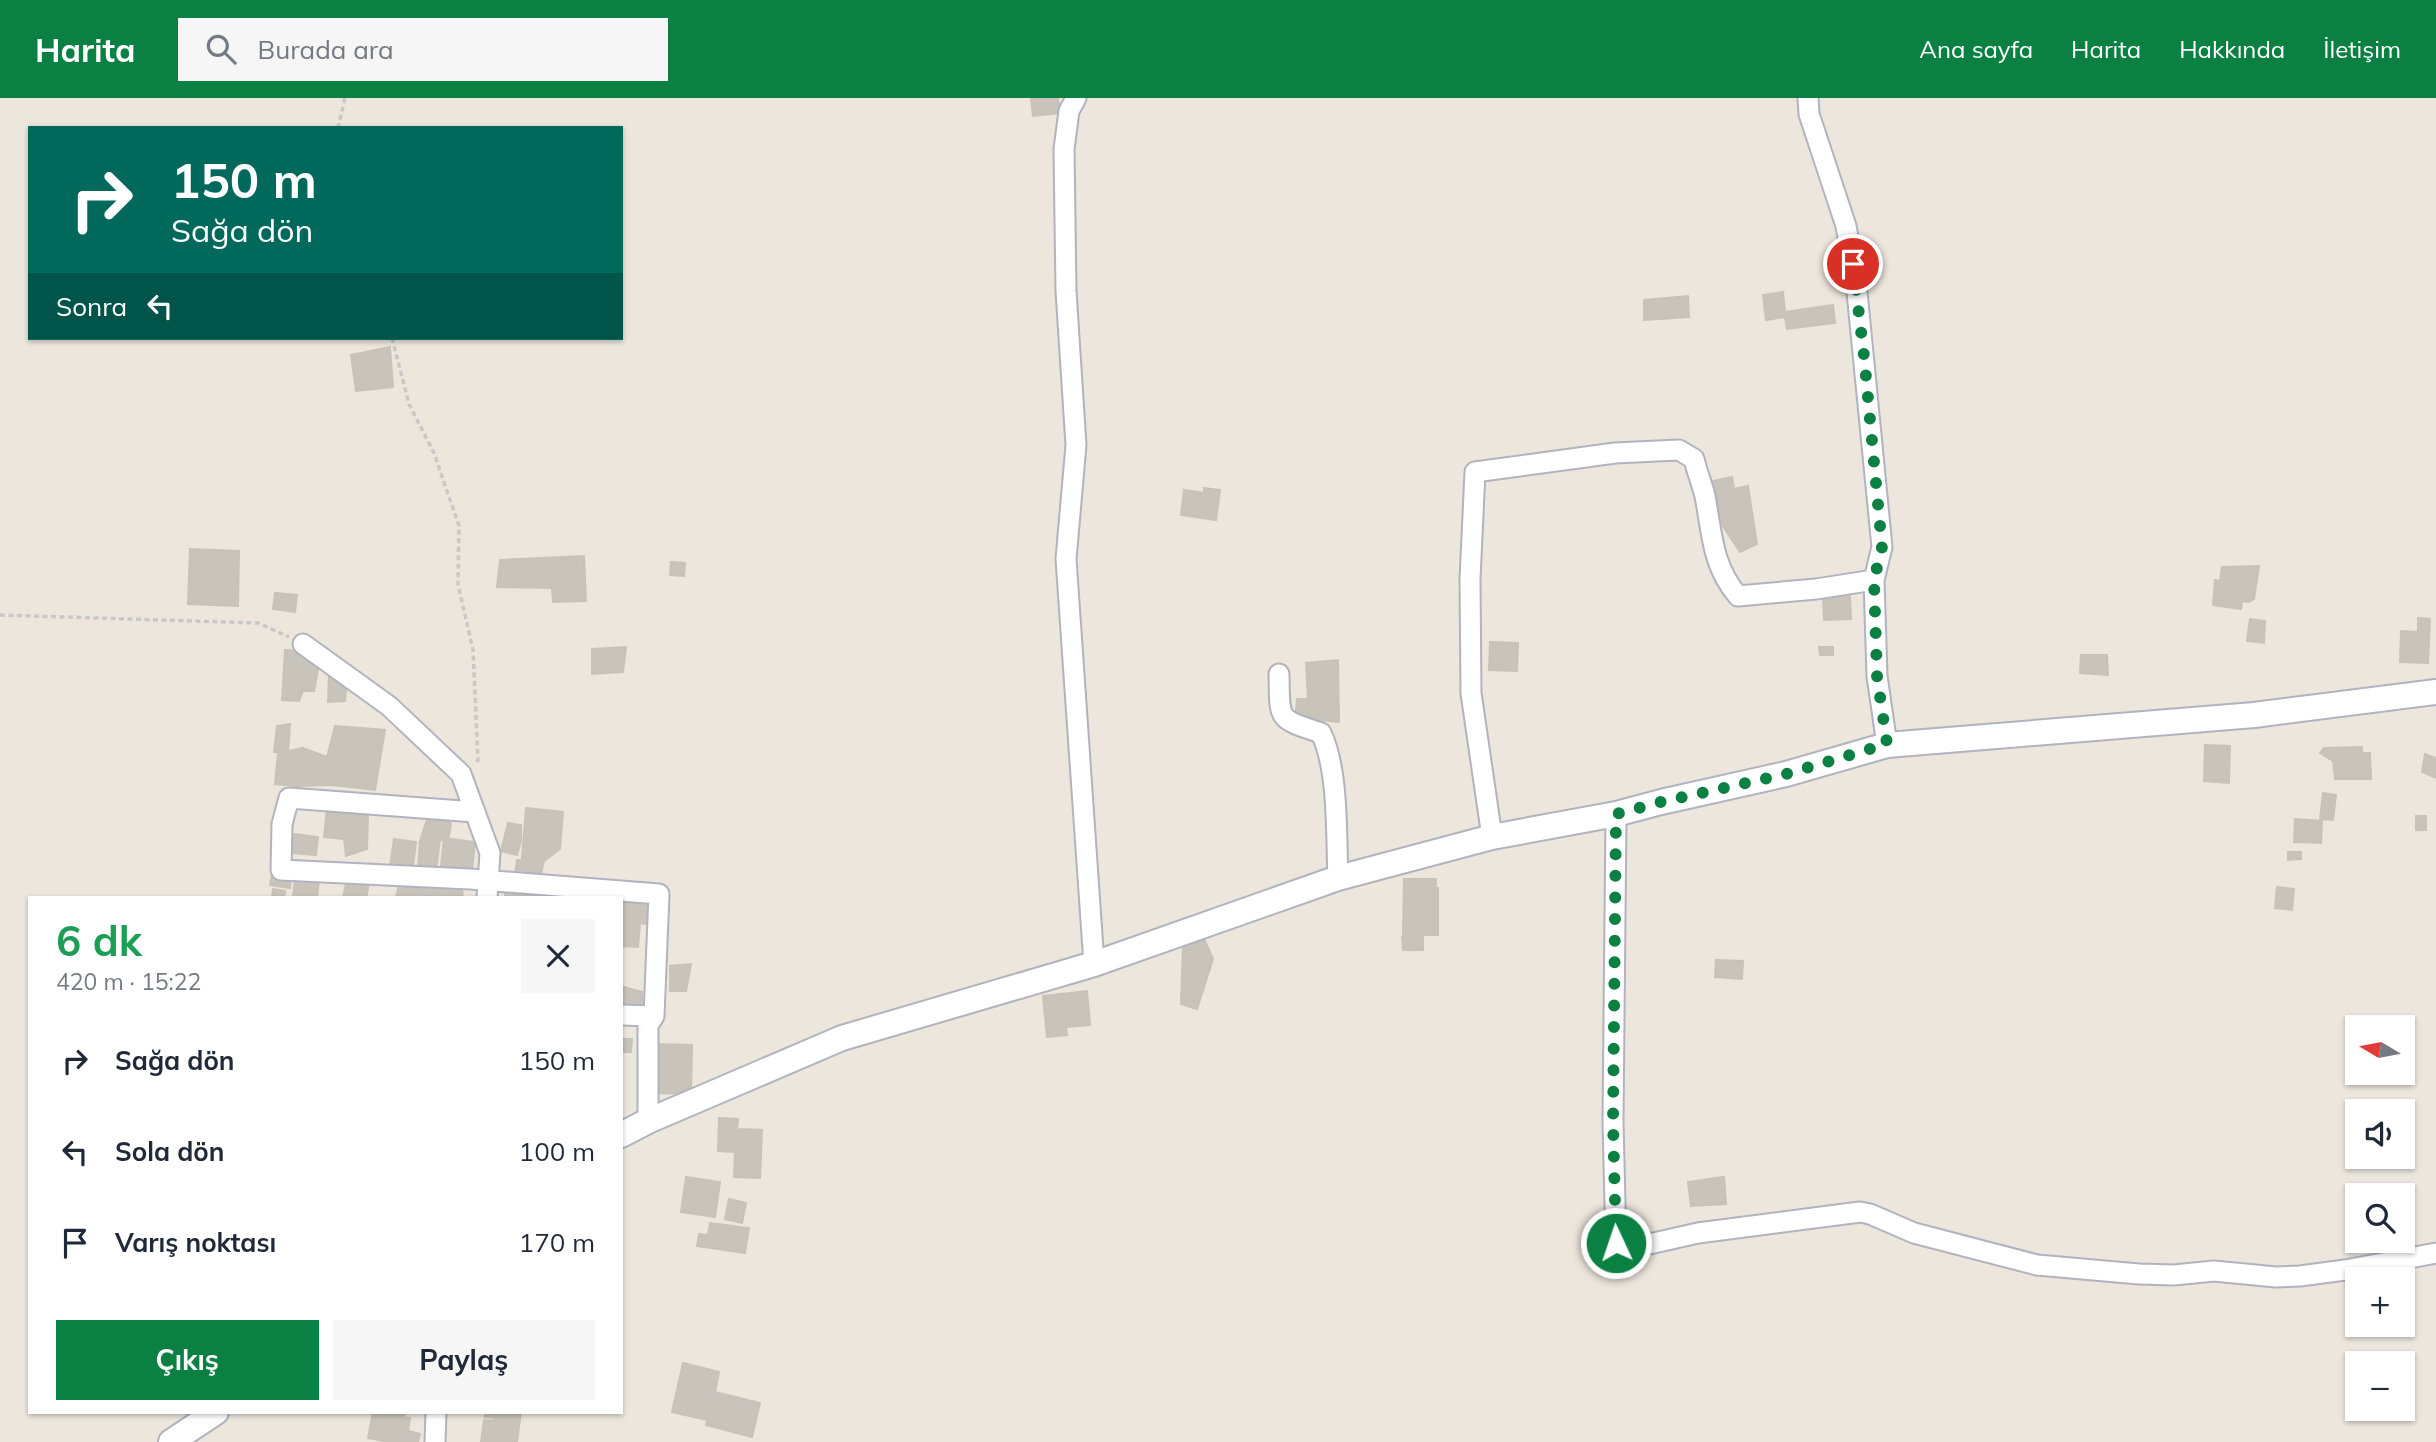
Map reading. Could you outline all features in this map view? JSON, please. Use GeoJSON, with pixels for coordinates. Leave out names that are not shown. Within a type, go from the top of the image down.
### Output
{"type":"FeatureCollection","features":[{"type":"Feature","properties":{"kind":"street"},"geometry":{"type":"LineString","coordinates":[[1076,98],[1069,111],[1064,149],[1066,291],[1076,445],[1066,559],[1094,964]]}},
{"type":"Feature","properties":{"kind":"street"},"geometry":{"type":"LineString","coordinates":[[1808,98],[1809,114],[1846,226],[1856,282],[1882,547],[1874,580],[1877,676],[1887,744]]}},
{"type":"Feature","properties":{"kind":"street"},"geometry":{"type":"LineString","coordinates":[[1492,837],[1471,693],[1470,579],[1475,472],[1615,453],[1679,450],[1694,459],[1702,486],[1710,539],[1727,583],[1738,596],[1816,589],[1874,580]]}},
{"type":"Feature","properties":{"kind":"street"},"geometry":{"type":"LineString","coordinates":[[303,644],[389,706],[461,774],[490,853],[487,889]]}},
{"type":"Feature","properties":{"kind":"street"},"geometry":{"type":"LineString","coordinates":[[1279,674],[1280,710],[1288,722],[1321,733],[1328,748],[1334,798],[1338,878]]}},
{"type":"Feature","properties":{"kind":"street"},"geometry":{"type":"LineString","coordinates":[[623,1135],[648,1121],[842,1038],[1094,964],[1338,878],[1492,837],[1616,814],[1786,774],[1887,744],[2253,715],[2436,692]]}},
{"type":"Feature","properties":{"kind":"street"},"geometry":{"type":"LineString","coordinates":[[475,812],[289,798],[282,824],[281,870],[487,889],[659,894],[654,1016],[648,1025],[648,1121]]}},
{"type":"Feature","properties":{"kind":"street"},"geometry":{"type":"LineString","coordinates":[[1616,814],[1613,1122],[1615,1220],[1616,1243],[1625,1248],[1698,1233],[1860,1212],[1870,1213],[1914,1233],[2037,1265],[2138,1274],[2174,1275],[2214,1271],[2276,1278],[2345,1270],[2436,1253]]}},
{"type":"Feature","properties":{"kind":"street"},"geometry":{"type":"LineString","coordinates":[[623,1015],[654,1016]]}},
{"type":"Feature","properties":{"kind":"street"},"geometry":{"type":"LineString","coordinates":[[171,1442],[212,1414]]}},
{"type":"Feature","properties":{"kind":"street"},"geometry":{"type":"LineString","coordinates":[[435,1442],[436,1414]]}},
{"type":"Feature","properties":{"kind":"path"},"geometry":{"type":"LineString","coordinates":[[338,126],[345,98]]}},
{"type":"Feature","properties":{"kind":"path"},"geometry":{"type":"LineString","coordinates":[[393,340],[409,404],[434,453],[459,526],[458,584],[473,650],[478,760],[461,774]]}},
{"type":"Feature","properties":{"kind":"path"},"geometry":{"type":"LineString","coordinates":[[0,615],[258,623],[303,644]]}},
{"type":"Feature","properties":{"kind":"building"},"geometry":{"type":"Polygon","coordinates":[[[1031,98],[1058,98],[1060,113],[1033,116],[1031,98]]]}},
{"type":"Feature","properties":{"kind":"building"},"geometry":{"type":"Polygon","coordinates":[[[1783,292],[1785,312],[1833,305],[1835,323],[1787,329],[1785,317],[1766,320],[1763,295],[1783,292]]]}},
{"type":"Feature","properties":{"kind":"building"},"geometry":{"type":"Polygon","coordinates":[[[1688,296],[1689,317],[1644,320],[1644,300],[1688,296]]]}},
{"type":"Feature","properties":{"kind":"building"},"geometry":{"type":"Polygon","coordinates":[[[390,347],[393,387],[356,391],[351,355],[390,347]]]}},
{"type":"Feature","properties":{"kind":"building"},"geometry":{"type":"Polygon","coordinates":[[[1732,477],[1734,489],[1748,486],[1757,544],[1740,552],[1723,526],[1713,481],[1732,477]]]}},
{"type":"Feature","properties":{"kind":"building"},"geometry":{"type":"Polygon","coordinates":[[[1204,488],[1220,490],[1216,520],[1181,515],[1184,490],[1204,493],[1204,488]]]}},
{"type":"Feature","properties":{"kind":"building"},"geometry":{"type":"Polygon","coordinates":[[[190,549],[239,551],[238,606],[188,604],[190,549]]]}},
{"type":"Feature","properties":{"kind":"building"},"geometry":{"type":"Polygon","coordinates":[[[584,556],[586,601],[553,602],[552,588],[497,587],[500,560],[584,556]]]}},
{"type":"Feature","properties":{"kind":"building"},"geometry":{"type":"Polygon","coordinates":[[[671,562],[685,563],[684,576],[670,575],[671,562]]]}},
{"type":"Feature","properties":{"kind":"building"},"geometry":{"type":"Polygon","coordinates":[[[2259,566],[2254,599],[2249,602],[2242,601],[2241,609],[2213,605],[2215,580],[2220,581],[2222,567],[2259,566]]]}},
{"type":"Feature","properties":{"kind":"building"},"geometry":{"type":"Polygon","coordinates":[[[275,593],[297,595],[295,612],[273,609],[275,593]]]}},
{"type":"Feature","properties":{"kind":"building"},"geometry":{"type":"Polygon","coordinates":[[[1850,596],[1851,619],[1824,620],[1823,597],[1850,596]]]}},
{"type":"Feature","properties":{"kind":"building"},"geometry":{"type":"Polygon","coordinates":[[[2418,618],[2430,619],[2428,663],[2400,662],[2401,631],[2418,632],[2418,618]]]}},
{"type":"Feature","properties":{"kind":"building"},"geometry":{"type":"Polygon","coordinates":[[[2250,619],[2265,621],[2264,643],[2247,641],[2250,619]]]}},
{"type":"Feature","properties":{"kind":"building"},"geometry":{"type":"Polygon","coordinates":[[[1490,642],[1518,643],[1517,671],[1489,670],[1490,642]]]}},
{"type":"Feature","properties":{"kind":"building"},"geometry":{"type":"Polygon","coordinates":[[[626,647],[623,672],[592,674],[592,649],[626,647]]]}},
{"type":"Feature","properties":{"kind":"building"},"geometry":{"type":"Polygon","coordinates":[[[1819,647],[1833,647],[1833,655],[1820,655],[1819,647]]]}},
{"type":"Feature","properties":{"kind":"building"},"geometry":{"type":"Polygon","coordinates":[[[285,650],[317,652],[319,664],[314,691],[303,691],[299,701],[282,700],[285,650]]]}},
{"type":"Feature","properties":{"kind":"building"},"geometry":{"type":"Polygon","coordinates":[[[2081,655],[2107,655],[2108,675],[2080,673],[2081,655]]]}},
{"type":"Feature","properties":{"kind":"building"},"geometry":{"type":"Polygon","coordinates":[[[1338,660],[1339,722],[1309,719],[1306,663],[1338,660]]]}},
{"type":"Feature","properties":{"kind":"building"},"geometry":{"type":"Polygon","coordinates":[[[329,676],[347,679],[345,701],[328,702],[329,676]]]}},
{"type":"Feature","properties":{"kind":"building"},"geometry":{"type":"Polygon","coordinates":[[[1297,699],[1308,699],[1308,723],[1295,723],[1297,699]]]}},
{"type":"Feature","properties":{"kind":"building"},"geometry":{"type":"Polygon","coordinates":[[[290,724],[288,753],[274,752],[277,726],[290,724]]]}},
{"type":"Feature","properties":{"kind":"building"},"geometry":{"type":"Polygon","coordinates":[[[335,726],[385,730],[375,790],[333,785],[296,786],[303,748],[327,757],[335,726]]]}},
{"type":"Feature","properties":{"kind":"building"},"geometry":{"type":"Polygon","coordinates":[[[2205,745],[2230,746],[2229,783],[2204,781],[2205,745]]]}},
{"type":"Feature","properties":{"kind":"building"},"geometry":{"type":"Polygon","coordinates":[[[2362,747],[2362,753],[2370,753],[2371,779],[2335,779],[2333,761],[2320,753],[2324,748],[2362,747]]]}},
{"type":"Feature","properties":{"kind":"building"},"geometry":{"type":"Polygon","coordinates":[[[303,748],[296,786],[275,784],[278,753],[303,748]]]}},
{"type":"Feature","properties":{"kind":"building"},"geometry":{"type":"Polygon","coordinates":[[[2425,754],[2436,758],[2436,778],[2422,772],[2425,754]]]}},
{"type":"Feature","properties":{"kind":"building"},"geometry":{"type":"Polygon","coordinates":[[[2323,793],[2336,795],[2333,820],[2320,819],[2323,793]]]}},
{"type":"Feature","properties":{"kind":"building"},"geometry":{"type":"Polygon","coordinates":[[[526,808],[563,812],[560,849],[544,861],[522,858],[526,808]]]}},
{"type":"Feature","properties":{"kind":"building"},"geometry":{"type":"Polygon","coordinates":[[[327,809],[368,815],[367,849],[346,856],[344,839],[324,837],[327,809]]]}},
{"type":"Feature","properties":{"kind":"building"},"geometry":{"type":"Polygon","coordinates":[[[429,813],[444,815],[451,824],[448,841],[440,839],[436,870],[418,869],[420,841],[429,813]]]}},
{"type":"Feature","properties":{"kind":"building"},"geometry":{"type":"Polygon","coordinates":[[[2416,816],[2426,816],[2426,830],[2416,830],[2416,816]]]}},
{"type":"Feature","properties":{"kind":"building"},"geometry":{"type":"Polygon","coordinates":[[[2295,819],[2322,821],[2321,843],[2294,842],[2295,819]]]}},
{"type":"Feature","properties":{"kind":"building"},"geometry":{"type":"Polygon","coordinates":[[[508,823],[521,825],[521,841],[517,855],[501,851],[508,823]]]}},
{"type":"Feature","properties":{"kind":"building"},"geometry":{"type":"Polygon","coordinates":[[[294,834],[318,837],[316,855],[292,853],[294,834]]]}},
{"type":"Feature","properties":{"kind":"building"},"geometry":{"type":"Polygon","coordinates":[[[444,838],[475,842],[472,870],[441,866],[444,838]]]}},
{"type":"Feature","properties":{"kind":"building"},"geometry":{"type":"Polygon","coordinates":[[[394,839],[416,842],[413,866],[390,866],[394,839]]]}},
{"type":"Feature","properties":{"kind":"building"},"geometry":{"type":"Polygon","coordinates":[[[2288,852],[2301,852],[2301,859],[2288,860],[2288,852]]]}},
{"type":"Feature","properties":{"kind":"building"},"geometry":{"type":"Polygon","coordinates":[[[517,860],[544,861],[541,874],[515,874],[517,860]]]}},
{"type":"Feature","properties":{"kind":"building"},"geometry":{"type":"Polygon","coordinates":[[[348,874],[370,879],[366,896],[343,896],[348,874]]]}},
{"type":"Feature","properties":{"kind":"building"},"geometry":{"type":"Polygon","coordinates":[[[272,875],[291,878],[290,888],[270,885],[272,875]]]}},
{"type":"Feature","properties":{"kind":"building"},"geometry":{"type":"Polygon","coordinates":[[[295,878],[319,880],[317,896],[293,896],[295,878]]]}},
{"type":"Feature","properties":{"kind":"building"},"geometry":{"type":"Polygon","coordinates":[[[1404,879],[1436,879],[1438,935],[1403,935],[1404,879]]]}},
{"type":"Feature","properties":{"kind":"building"},"geometry":{"type":"Polygon","coordinates":[[[400,880],[462,887],[463,896],[396,896],[400,880]]]}},
{"type":"Feature","properties":{"kind":"building"},"geometry":{"type":"Polygon","coordinates":[[[2277,887],[2294,889],[2292,910],[2275,908],[2277,887]]]}},
{"type":"Feature","properties":{"kind":"building"},"geometry":{"type":"Polygon","coordinates":[[[273,889],[285,891],[284,896],[272,896],[273,889]]]}},
{"type":"Feature","properties":{"kind":"building"},"geometry":{"type":"Polygon","coordinates":[[[505,892],[551,892],[551,896],[505,896],[505,892]]]}},
{"type":"Feature","properties":{"kind":"building"},"geometry":{"type":"Polygon","coordinates":[[[656,897],[653,925],[640,923],[638,947],[623,946],[623,898],[656,897]]]}},
{"type":"Feature","properties":{"kind":"building"},"geometry":{"type":"Polygon","coordinates":[[[1203,936],[1213,959],[1197,1009],[1181,1004],[1183,946],[1203,936]]]}},
{"type":"Feature","properties":{"kind":"building"},"geometry":{"type":"Polygon","coordinates":[[[1402,937],[1423,937],[1423,950],[1403,950],[1402,937]]]}},
{"type":"Feature","properties":{"kind":"building"},"geometry":{"type":"Polygon","coordinates":[[[1716,960],[1743,961],[1742,979],[1715,977],[1716,960]]]}},
{"type":"Feature","properties":{"kind":"building"},"geometry":{"type":"Polygon","coordinates":[[[691,964],[686,991],[670,991],[670,966],[691,964]]]}},
{"type":"Feature","properties":{"kind":"building"},"geometry":{"type":"Polygon","coordinates":[[[624,987],[642,992],[642,1005],[623,1005],[624,987]]]}},
{"type":"Feature","properties":{"kind":"building"},"geometry":{"type":"Polygon","coordinates":[[[1087,991],[1090,1025],[1066,1027],[1067,1035],[1047,1037],[1043,996],[1087,991]]]}},
{"type":"Feature","properties":{"kind":"building"},"geometry":{"type":"Polygon","coordinates":[[[623,1039],[632,1039],[631,1052],[623,1052],[623,1039]]]}},
{"type":"Feature","properties":{"kind":"building"},"geometry":{"type":"Polygon","coordinates":[[[656,1044],[692,1045],[691,1094],[655,1093],[656,1044]]]}},
{"type":"Feature","properties":{"kind":"building"},"geometry":{"type":"Polygon","coordinates":[[[719,1118],[738,1119],[737,1129],[762,1130],[760,1178],[734,1177],[735,1152],[718,1151],[719,1118]]]}},
{"type":"Feature","properties":{"kind":"building"},"geometry":{"type":"Polygon","coordinates":[[[686,1177],[720,1182],[715,1217],[681,1212],[686,1177]]]}},
{"type":"Feature","properties":{"kind":"building"},"geometry":{"type":"Polygon","coordinates":[[[1724,1177],[1726,1204],[1691,1206],[1688,1182],[1724,1177]]]}},
{"type":"Feature","properties":{"kind":"building"},"geometry":{"type":"Polygon","coordinates":[[[729,1199],[746,1203],[742,1223],[725,1219],[729,1199]]]}},
{"type":"Feature","properties":{"kind":"building"},"geometry":{"type":"Polygon","coordinates":[[[710,1223],[749,1228],[745,1253],[697,1246],[699,1234],[708,1235],[710,1223]]]}},
{"type":"Feature","properties":{"kind":"building"},"geometry":{"type":"Polygon","coordinates":[[[683,1363],[719,1372],[715,1392],[760,1403],[752,1437],[706,1425],[707,1420],[672,1412],[683,1363]]]}},
{"type":"Feature","properties":{"kind":"building"},"geometry":{"type":"Polygon","coordinates":[[[373,1414],[410,1418],[408,1431],[420,1434],[418,1442],[389,1442],[368,1438],[373,1414]]]}},
{"type":"Feature","properties":{"kind":"building"},"geometry":{"type":"Polygon","coordinates":[[[486,1414],[521,1414],[517,1442],[481,1442],[484,1420],[494,1421],[494,1418],[485,1417],[486,1414]]]}},
{"type":"Feature","properties":{"kind":"route"},"geometry":{"type":"LineString","coordinates":[[1616,1243],[1613,1122],[1616,814],[1786,774],[1887,744],[1877,676],[1874,580],[1882,547],[1853,264]]}}]}
